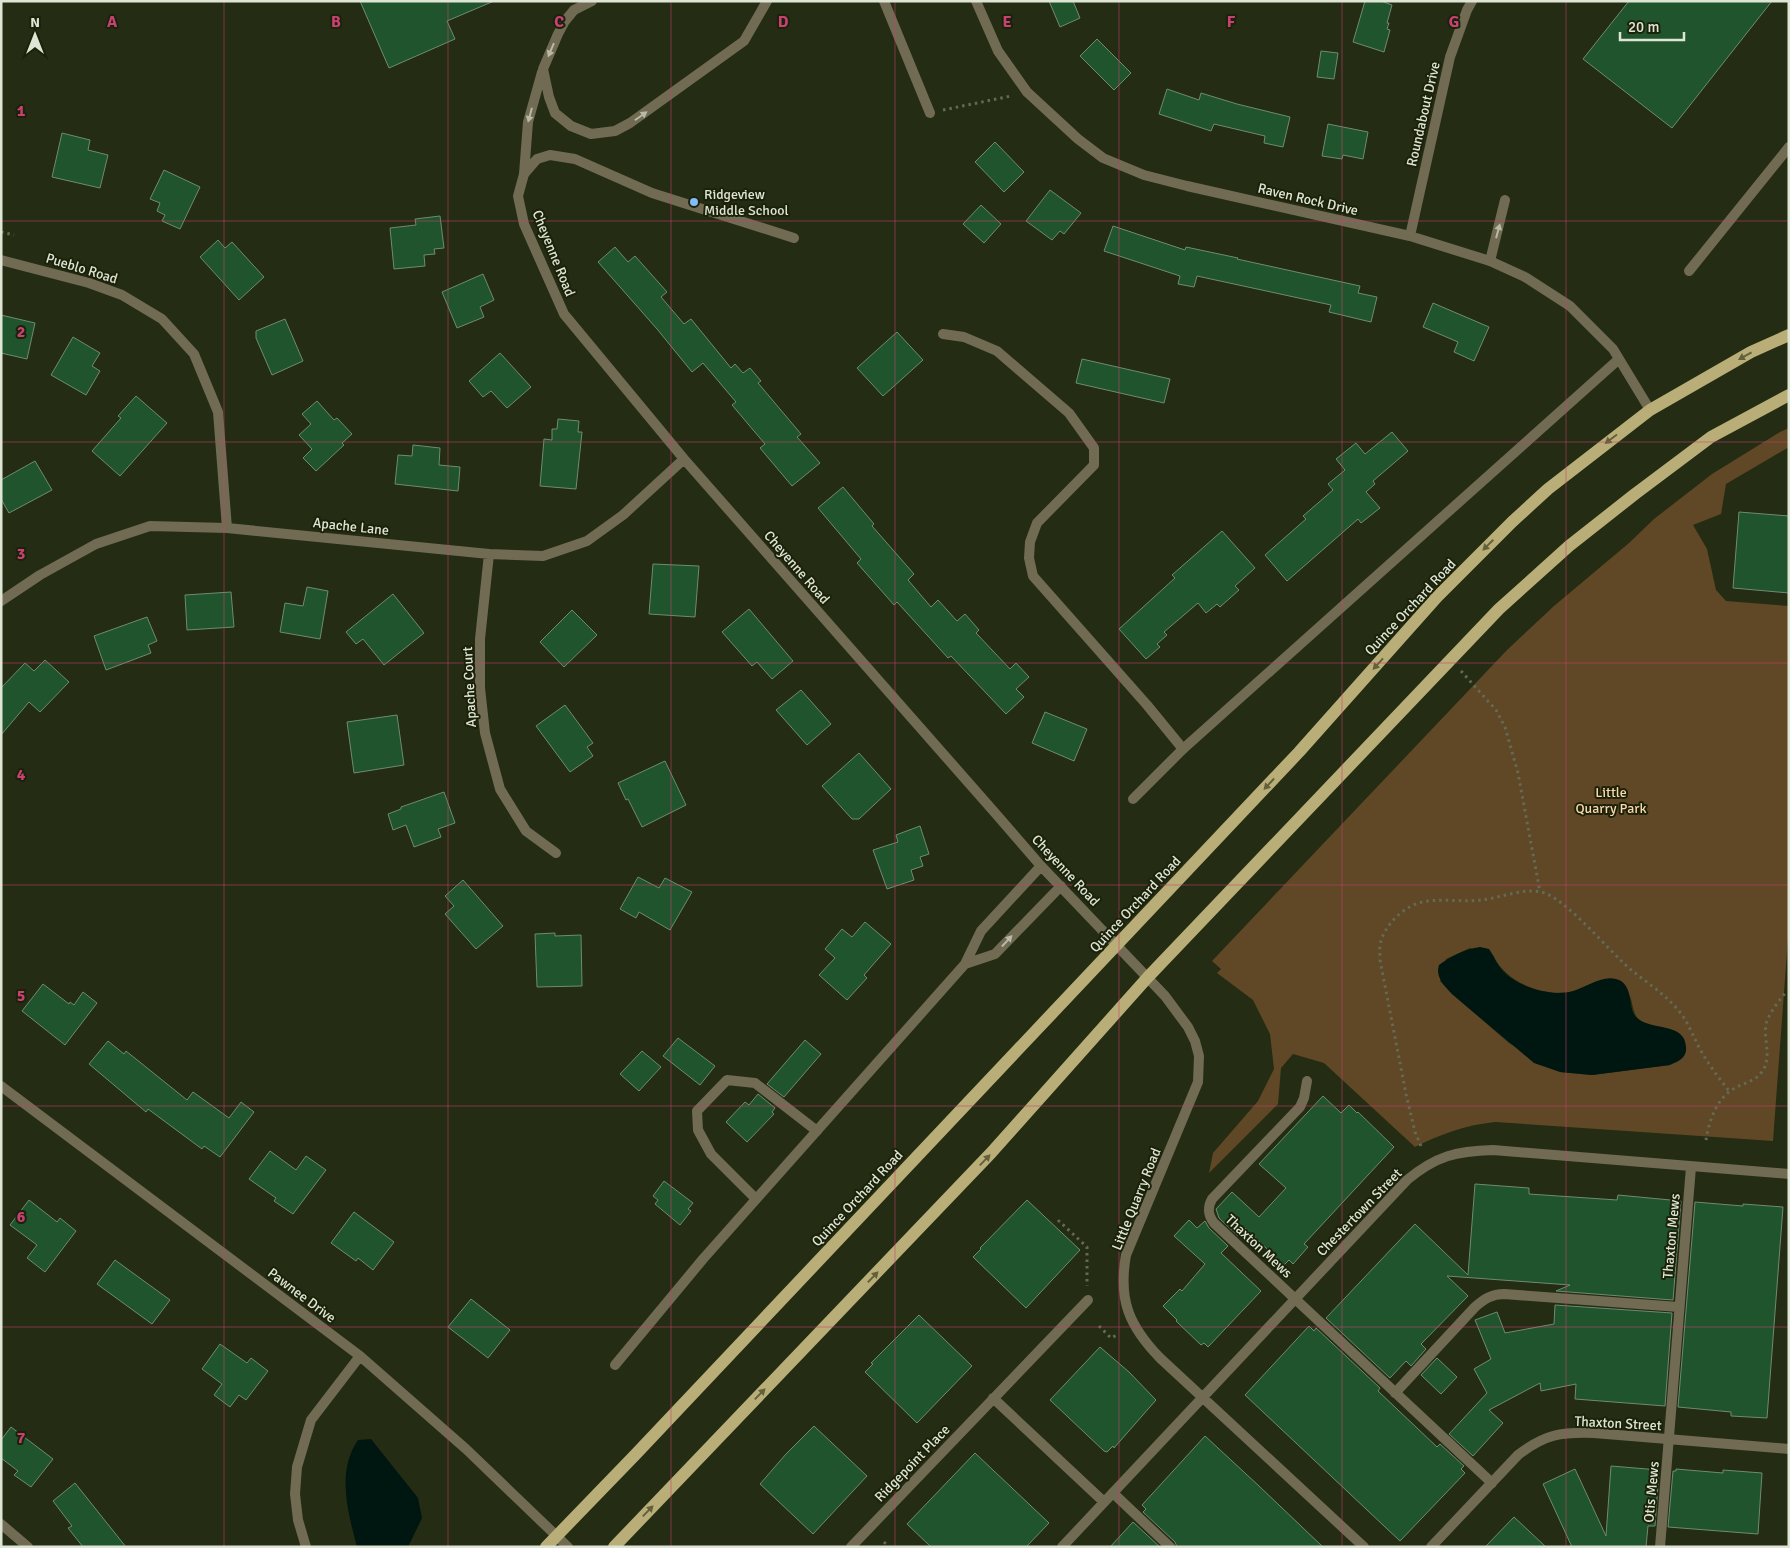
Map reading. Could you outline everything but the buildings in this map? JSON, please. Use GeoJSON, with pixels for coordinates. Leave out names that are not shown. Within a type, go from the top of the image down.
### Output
{"type":"FeatureCollection","features":[{"type":"Feature","properties":{"kind":"main road","name":"Quince Orchard Road"},"geometry":{"type":"LineString","coordinates":[[546,1547],[1299,752],[1437,597],[1505,529],[1548,489],[1650,410],[1751,352],[1789,335]]}},
{"type":"Feature","properties":{"kind":"main road"},"geometry":{"type":"LineString","coordinates":[[614,1547],[992,1153],[1148,977],[1506,603],[1569,546],[1634,494],[1711,437],[1789,395]]}},
{"type":"Feature","properties":{"kind":"street","name":"Cheyenne Road"},"geometry":{"type":"LineString","coordinates":[[592,1],[574,10],[565,21],[543,68],[528,122],[524,174],[518,196],[524,224],[564,314],[684,459],[1041,866],[1117,944]]}},
{"type":"Feature","properties":{"kind":"street"},"geometry":{"type":"LineString","coordinates":[[543,68],[548,97],[555,113],[571,126],[591,134],[615,131],[630,123],[744,41],[767,1]]}},
{"type":"Feature","properties":{"kind":"street"},"geometry":{"type":"LineString","coordinates":[[884,1],[930,113]]}},
{"type":"Feature","properties":{"kind":"street","name":"Raven Rock Drive"},"geometry":{"type":"LineString","coordinates":[[976,1],[998,50],[1027,92],[1078,139],[1103,158],[1144,175],[1410,236],[1490,261],[1525,276],[1570,306],[1613,350],[1650,410]]}},
{"type":"Feature","properties":{"kind":"street","name":"Roundabout Drive"},"geometry":{"type":"LineString","coordinates":[[1410,236],[1450,56],[1472,1]]}},
{"type":"Feature","properties":{"kind":"street"},"geometry":{"type":"LineString","coordinates":[[1689,271],[1789,147]]}},
{"type":"Feature","properties":{"kind":"street"},"geometry":{"type":"LineString","coordinates":[[524,174],[537,159],[550,155],[575,160],[652,193],[794,238]]}},
{"type":"Feature","properties":{"kind":"street"},"geometry":{"type":"LineString","coordinates":[[1490,261],[1506,200]]}},
{"type":"Feature","properties":{"kind":"street","name":"Pueblo Road"},"geometry":{"type":"LineString","coordinates":[[1,260],[89,282],[122,295],[162,319],[194,354],[218,412],[227,528]]}},
{"type":"Feature","properties":{"kind":"street"},"geometry":{"type":"LineString","coordinates":[[943,334],[964,337],[997,351],[1069,413],[1088,437],[1094,448],[1094,465],[1037,523],[1030,542],[1029,558],[1033,576],[1141,698],[1183,749]]}},
{"type":"Feature","properties":{"kind":"street"},"geometry":{"type":"LineString","coordinates":[[1133,799],[1183,749],[1619,359]]}},
{"type":"Feature","properties":{"kind":"street","name":"Apache Lane"},"geometry":{"type":"LineString","coordinates":[[1,602],[40,576],[96,544],[150,526],[227,528],[489,554],[543,556],[587,541],[623,515],[684,459]]}},
{"type":"Feature","properties":{"kind":"street","name":"Apache Court"},"geometry":{"type":"LineString","coordinates":[[489,554],[480,639],[480,688],[485,733],[500,789],[526,831],[556,853]]}},
{"type":"Feature","properties":{"kind":"street"},"geometry":{"type":"LineString","coordinates":[[615,1366],[703,1259],[965,964],[981,931],[1041,866]]}},
{"type":"Feature","properties":{"kind":"street"},"geometry":{"type":"LineString","coordinates":[[965,964],[995,954],[1061,886]]}},
{"type":"Feature","properties":{"kind":"street","name":"Little Quarry Road"},"geometry":{"type":"LineString","coordinates":[[1117,944],[1148,977],[1188,1027],[1195,1041],[1200,1070],[1188,1111],[1126,1256],[1123,1283],[1124,1297],[1131,1321],[1149,1346],[1364,1547]]}},
{"type":"Feature","properties":{"kind":"street"},"geometry":{"type":"LineString","coordinates":[[756,1199],[711,1154],[698,1130],[697,1111],[727,1080],[755,1084],[817,1131]]}},
{"type":"Feature","properties":{"kind":"street","name":"Thaxton Mews"},"geometry":{"type":"LineString","coordinates":[[1307,1081],[1304,1098],[1300,1107],[1212,1199],[1208,1211],[1210,1217],[1214,1223],[1492,1483]]}},
{"type":"Feature","properties":{"kind":"street","name":"Pawnee Drive"},"geometry":{"type":"LineString","coordinates":[[1,1086],[360,1356],[466,1449],[568,1547]]}},
{"type":"Feature","properties":{"kind":"street","name":"Chestertown Street"},"geometry":{"type":"LineString","coordinates":[[1062,1547],[1407,1180],[1425,1166],[1446,1156],[1469,1151],[1493,1150],[1789,1174]]}},
{"type":"Feature","properties":{"kind":"street","name":"Thaxton Mews"},"geometry":{"type":"LineString","coordinates":[[1669,1439],[1691,1167]]}},
{"type":"Feature","properties":{"kind":"street"},"geometry":{"type":"LineString","coordinates":[[1395,1393],[1475,1307],[1487,1297],[1495,1294],[1679,1307]]}},
{"type":"Feature","properties":{"kind":"street","name":"Ridgepoint Place"},"geometry":{"type":"LineString","coordinates":[[851,1547],[1088,1300]]}},
{"type":"Feature","properties":{"kind":"street"},"geometry":{"type":"LineString","coordinates":[[306,1547],[298,1520],[295,1494],[297,1467],[311,1420],[360,1356]]}},
{"type":"Feature","properties":{"kind":"street"},"geometry":{"type":"LineString","coordinates":[[993,1398],[1104,1502]]}},
{"type":"Feature","properties":{"kind":"street","name":"Thaxton Street"},"geometry":{"type":"LineString","coordinates":[[1431,1547],[1518,1455],[1533,1443],[1551,1436],[1572,1433],[1789,1448]]}},
{"type":"Feature","properties":{"kind":"street","name":"Otis Mews"},"geometry":{"type":"LineString","coordinates":[[1660,1547],[1669,1439]]}},
{"type":"Feature","properties":{"kind":"street"},"geometry":{"type":"LineString","coordinates":[[1113,1493],[1170,1547]]}},
{"type":"Feature","properties":{"kind":"street"},"geometry":{"type":"LineString","coordinates":[[1,1524],[28,1547]]}},
{"type":"Feature","properties":{"kind":"path"},"geometry":{"type":"LineString","coordinates":[[930,113],[1027,92]]}},
{"type":"Feature","properties":{"kind":"path"},"geometry":{"type":"LineString","coordinates":[[1,232],[14,234]]}},
{"type":"Feature","properties":{"kind":"path"},"geometry":{"type":"LineString","coordinates":[[1450,660],[1496,710],[1505,727],[1518,773],[1540,892]]}},
{"type":"Feature","properties":{"kind":"path"},"geometry":{"type":"LineString","coordinates":[[1421,1146],[1415,1132],[1380,960],[1381,940],[1388,927],[1398,915],[1412,905],[1422,902],[1481,900],[1540,892],[1549,894],[1590,929],[1624,964],[1678,1010],[1701,1051],[1729,1091]]}},
{"type":"Feature","properties":{"kind":"path"},"geometry":{"type":"LineString","coordinates":[[1706,1140],[1708,1127],[1714,1112],[1729,1091],[1748,1083],[1761,1073],[1766,1064],[1768,1018],[1786,992]]}},
{"type":"Feature","properties":{"kind":"path"},"geometry":{"type":"LineString","coordinates":[[1058,1222],[1087,1247],[1088,1300]]}},
{"type":"Feature","properties":{"kind":"path"},"geometry":{"type":"LineString","coordinates":[[1099,1326],[1112,1338],[1117,1335]]}},
{"type":"Feature","properties":{"kind":"path"},"geometry":{"type":"LineString","coordinates":[[884,1542],[889,1547]]}},
{"type":"Feature","properties":{"kind":"green space","name":"Little Quarry Park"},"geometry":{"type":"Polygon","coordinates":[[[1789,428],[1789,447],[1726,484],[1721,514],[1693,525],[1707,549],[1716,590],[1726,601],[1789,606],[1789,925],[1773,1141],[1495,1122],[1474,1125],[1454,1131],[1415,1147],[1324,1063],[1293,1054],[1281,1068],[1278,1104],[1209,1173],[1213,1153],[1258,1101],[1274,1069],[1270,1034],[1253,1000],[1217,973],[1221,969],[1212,961],[1507,650],[1554,606],[1629,543],[1654,519],[1712,474],[1789,428]],[[1470,948],[1446,959],[1440,981],[1452,994],[1509,1043],[1560,1072],[1592,1075],[1670,1065],[1655,1026],[1637,1018],[1630,997],[1621,982],[1606,980],[1569,992],[1547,992],[1515,980],[1506,973],[1493,955],[1470,948]]]}},
{"type":"Feature","properties":{"kind":"water"},"geometry":{"type":"Polygon","coordinates":[[[1480,947],[1489,949],[1501,969],[1509,977],[1534,989],[1562,993],[1576,990],[1602,979],[1609,978],[1621,981],[1628,989],[1632,1010],[1637,1018],[1643,1022],[1674,1030],[1680,1034],[1684,1039],[1686,1047],[1684,1056],[1670,1065],[1592,1075],[1560,1072],[1534,1063],[1452,994],[1439,977],[1439,965],[1458,953],[1480,947]]]}},
{"type":"Feature","properties":{"kind":"water"},"geometry":{"type":"Polygon","coordinates":[[[371,1439],[418,1498],[422,1518],[408,1547],[357,1547],[350,1520],[346,1492],[347,1465],[351,1452],[358,1440],[371,1439]]]}},
{"type":"Feature","properties":{"kind":"place","name":"Ridgeview Middle School"},"geometry":{"type":"Point","coordinates":[694,202]}}]}
